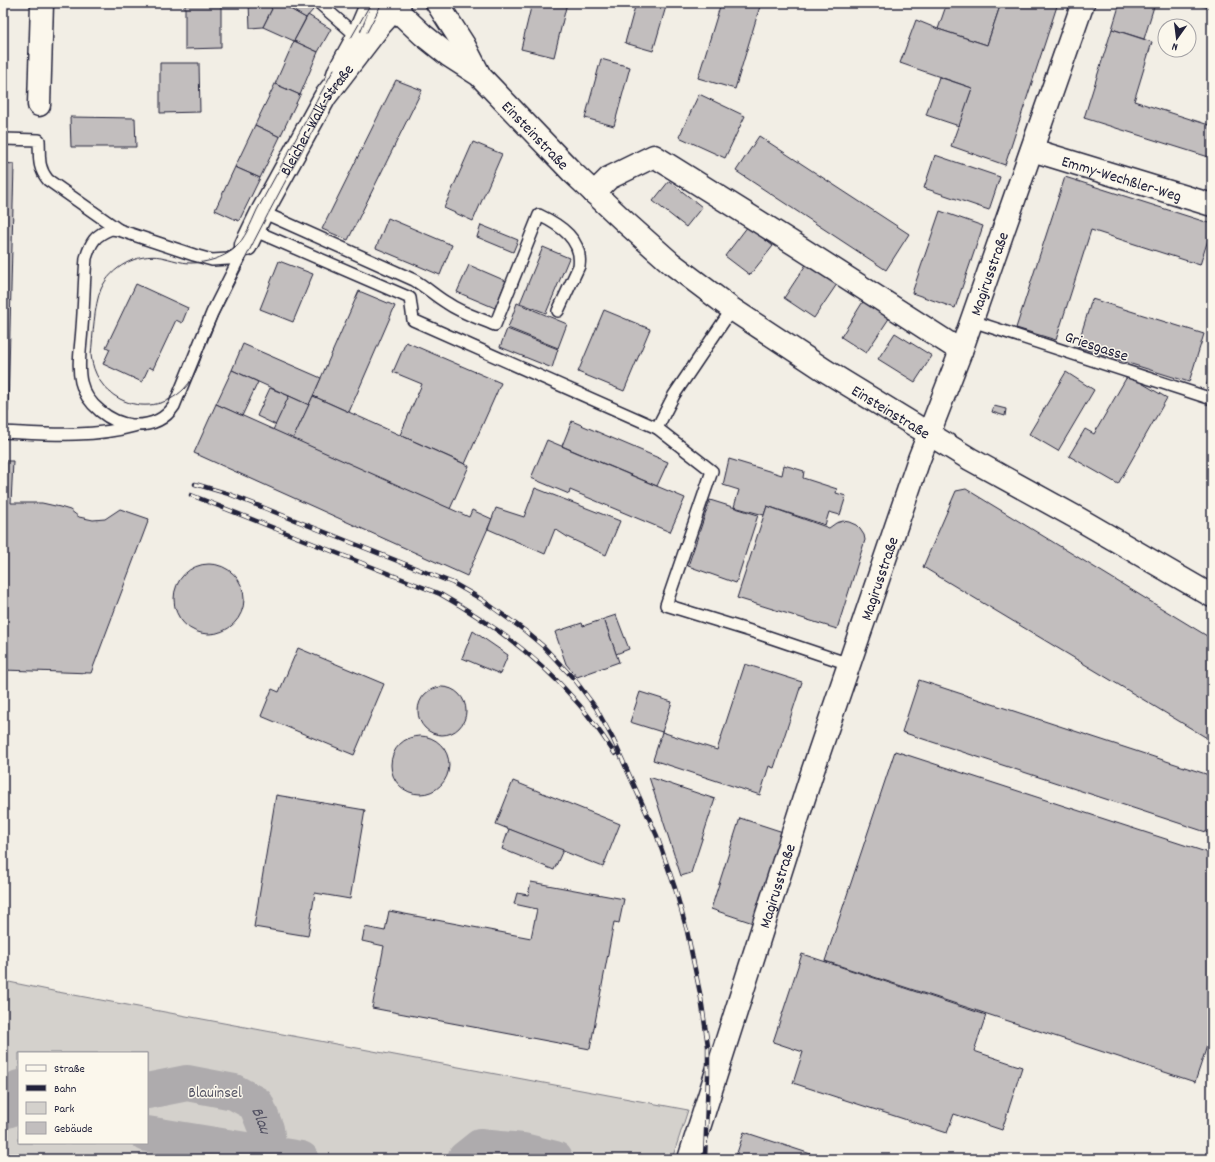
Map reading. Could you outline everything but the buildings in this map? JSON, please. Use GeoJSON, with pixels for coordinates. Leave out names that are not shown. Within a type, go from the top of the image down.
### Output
{"type":"FeatureCollection","features":[{"type":"Feature","properties":{"kind":"street"},"geometry":{"type":"LineString","coordinates":[[39,105],[42,3]]}},
{"type":"Feature","properties":{"kind":"street","name":"Einsteinstraße"},"geometry":{"type":"LineString","coordinates":[[437,3],[464,46],[479,75]]}},
{"type":"Feature","properties":{"kind":"street","name":"Magirusstraße"},"geometry":{"type":"LineString","coordinates":[[689,1159],[801,806],[849,664],[929,434],[962,351],[1083,3]]}},
{"type":"Feature","properties":{"kind":"street","name":"Bleicher-Walk-Straße"},"geometry":{"type":"LineString","coordinates":[[254,229],[325,97],[343,75],[361,39],[390,4]]}},
{"type":"Feature","properties":{"kind":"street","name":"Einsteinstraße"},"geometry":{"type":"LineString","coordinates":[[390,4],[423,35],[448,55],[479,75],[594,193],[648,243],[732,310],[826,371],[970,459],[1079,519],[1212,596]]}},
{"type":"Feature","properties":{"kind":"street","name":"Emmy-Wechßler-Weg"},"geometry":{"type":"LineString","coordinates":[[1032,150],[1212,205]]}},
{"type":"Feature","properties":{"kind":"street"},"geometry":{"type":"LineString","coordinates":[[594,193],[608,178],[654,156],[962,351]]}},
{"type":"Feature","properties":{"kind":"lane"},"geometry":{"type":"LineString","coordinates":[[320,3],[361,39]]}},
{"type":"Feature","properties":{"kind":"lane"},"geometry":{"type":"LineString","coordinates":[[325,97],[334,69],[361,39],[366,3]]}},
{"type":"Feature","properties":{"kind":"lane"},"geometry":{"type":"LineString","coordinates":[[3,139],[39,140],[40,166],[42,173],[48,180],[119,230]]}},
{"type":"Feature","properties":{"kind":"lane"},"geometry":{"type":"LineString","coordinates":[[254,229],[414,280],[426,287],[445,303],[495,325],[539,215],[566,230],[578,249],[580,259],[579,266],[558,311]]}},
{"type":"Feature","properties":{"kind":"lane"},"geometry":{"type":"LineString","coordinates":[[111,229],[119,230],[212,260],[228,259],[234,256],[254,229],[212,313],[174,406],[170,412],[160,420],[149,424],[130,425],[114,420],[97,408],[84,391],[80,373],[86,258],[92,242],[97,236],[111,229]]}},
{"type":"Feature","properties":{"kind":"lane"},"geometry":{"type":"LineString","coordinates":[[254,229],[410,298],[413,320],[657,428],[712,471],[666,605],[757,633],[849,664]]}},
{"type":"Feature","properties":{"kind":"lane"},"geometry":{"type":"LineString","coordinates":[[657,428],[674,395],[732,310]]}},
{"type":"Feature","properties":{"kind":"lane","name":"Griesgasse"},"geometry":{"type":"LineString","coordinates":[[972,322],[1212,399]]}},
{"type":"Feature","properties":{"kind":"lane"},"geometry":{"type":"LineString","coordinates":[[3,432],[94,434],[117,431],[139,425]]}},
{"type":"Feature","properties":{"kind":"green space","name":"Blauinsel"},"geometry":{"type":"Polygon","coordinates":[[[4,981],[688,1110],[672,1159],[21,1159],[3,1156],[4,981]]]}},
{"type":"Feature","properties":{"kind":"waterway","name":"Blau"},"geometry":{"type":"LineString","coordinates":[[148,1091],[187,1083],[234,1092],[256,1104],[266,1129],[270,1154]]}},
{"type":"Feature","properties":{"kind":"waterway","name":"Blau"},"geometry":{"type":"LineString","coordinates":[[7,1110],[18,1090]]}},
{"type":"Feature","properties":{"kind":"waterway","name":"Blau"},"geometry":{"type":"LineString","coordinates":[[148,1134],[301,1159]]}},
{"type":"Feature","properties":{"kind":"waterway","name":"Blau"},"geometry":{"type":"LineString","coordinates":[[465,1159],[480,1147],[523,1151],[555,1159]]}},
{"type":"Feature","properties":{"kind":"tram line"},"geometry":{"type":"LineString","coordinates":[[351,38],[371,3]]}},
{"type":"Feature","properties":{"kind":"tram line"},"geometry":{"type":"LineString","coordinates":[[367,32],[382,3]]}},
{"type":"Feature","properties":{"kind":"tram line"},"geometry":{"type":"LineString","coordinates":[[334,69],[247,231],[234,249],[220,257],[197,263],[161,257],[143,257],[126,263],[118,268],[105,281],[97,304],[91,355],[94,369],[100,381],[114,395],[120,399],[136,404],[145,405],[162,403],[177,395],[189,384],[196,371],[208,337],[226,298],[283,186],[343,75]]}},
{"type":"Feature","properties":{"kind":"railway"},"geometry":{"type":"LineString","coordinates":[[195,484],[229,494],[453,583],[481,599],[524,630],[543,646],[575,680],[596,708],[613,739],[657,836],[675,888],[687,931],[701,998],[708,1046],[705,1159]]}},
{"type":"Feature","properties":{"kind":"railway"},"geometry":{"type":"LineString","coordinates":[[191,495],[440,594],[459,605],[495,628],[545,669],[586,713],[615,754]]}}]}
